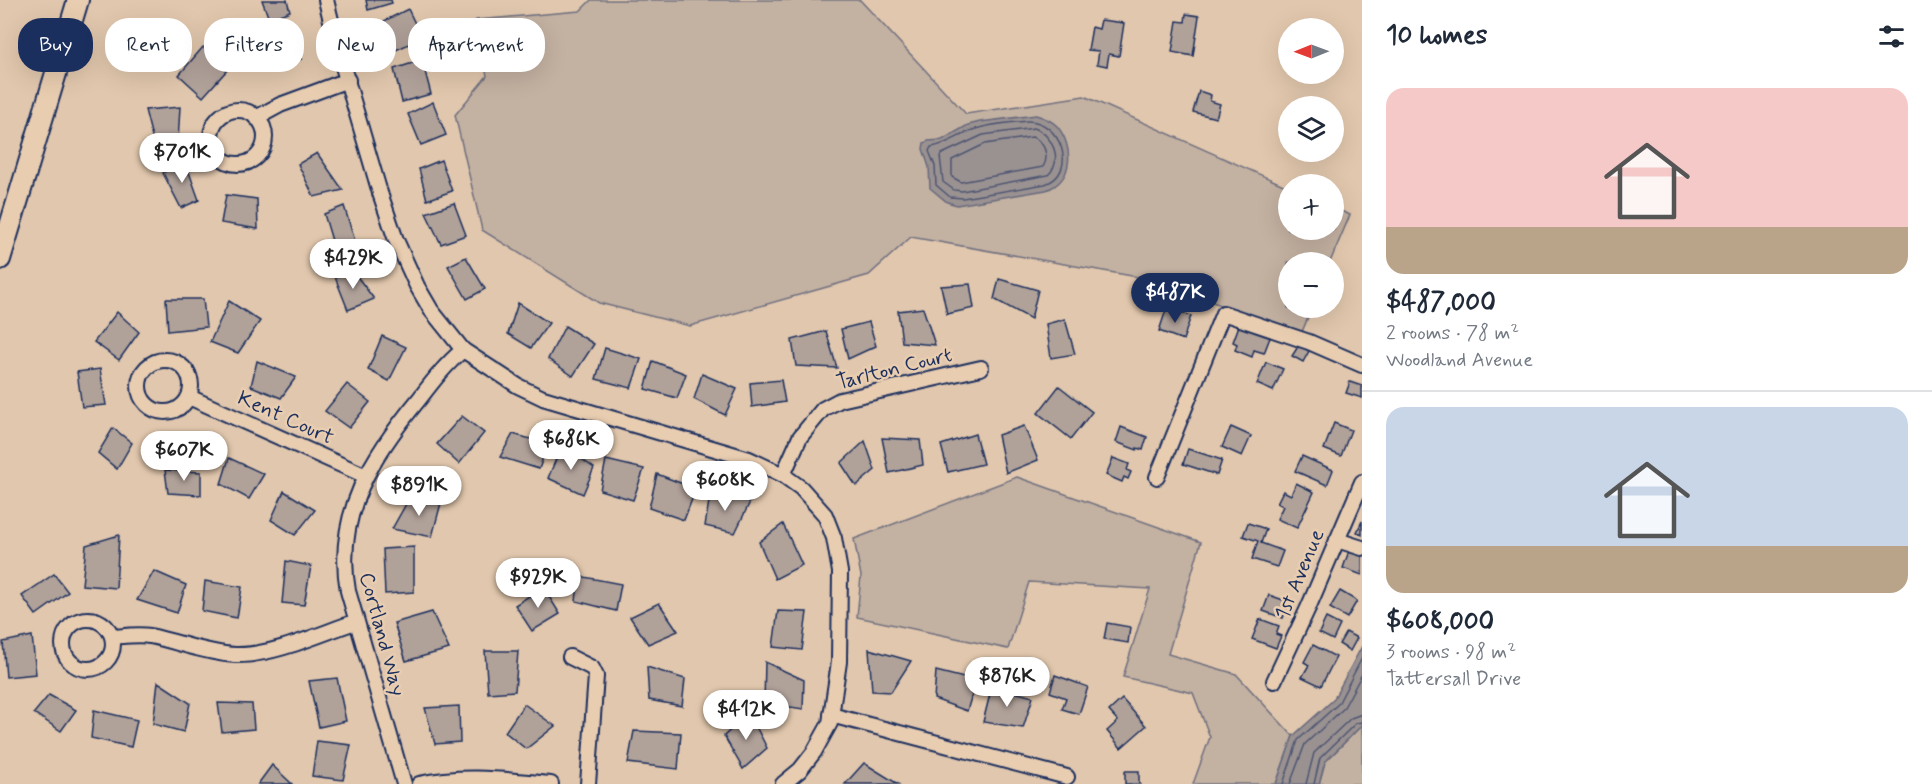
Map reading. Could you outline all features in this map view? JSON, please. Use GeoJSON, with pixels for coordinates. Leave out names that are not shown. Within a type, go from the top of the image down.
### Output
{"type":"FeatureCollection","features":[{"type":"Feature","properties":{"kind":"street"},"geometry":{"type":"LineString","coordinates":[[0,259],[78,0]]}},
{"type":"Feature","properties":{"kind":"street"},"geometry":{"type":"LineString","coordinates":[[326,0],[339,53],[396,240],[431,310],[463,350],[518,386],[543,398],[748,459],[783,475],[801,488],[825,515],[834,538],[840,572],[841,606],[839,662],[830,723],[814,752],[800,770],[783,784]]}},
{"type":"Feature","properties":{"kind":"street"},"geometry":{"type":"LineString","coordinates":[[256,118],[280,105],[348,80]]}},
{"type":"Feature","properties":{"kind":"street"},"geometry":{"type":"LineString","coordinates":[[1157,477],[1223,313],[1309,342],[1362,365]]}},
{"type":"Feature","properties":{"kind":"street","name":"Cortland Way"},"geometry":{"type":"LineString","coordinates":[[404,784],[355,622],[344,572],[344,552],[350,516],[366,476],[400,422],[451,360],[463,350]]}},
{"type":"Feature","properties":{"kind":"street","name":"Tarlton Court"},"geometry":{"type":"LineString","coordinates":[[783,475],[800,437],[823,409],[840,400],[981,368]]}},
{"type":"Feature","properties":{"kind":"street","name":"Kent Court"},"geometry":{"type":"LineString","coordinates":[[189,397],[366,476]]}},
{"type":"Feature","properties":{"kind":"street","name":"1st Avenue"},"geometry":{"type":"LineString","coordinates":[[1274,681],[1362,483]]}},
{"type":"Feature","properties":{"kind":"street"},"geometry":{"type":"LineString","coordinates":[[1337,540],[1362,548]]}},
{"type":"Feature","properties":{"kind":"street"},"geometry":{"type":"LineString","coordinates":[[113,637],[148,636],[203,651],[236,655],[254,654],[355,622]]}},
{"type":"Feature","properties":{"kind":"street"},"geometry":{"type":"LineString","coordinates":[[570,657],[592,668],[596,676],[588,784]]}},
{"type":"Feature","properties":{"kind":"street"},"geometry":{"type":"LineString","coordinates":[[831,715],[1067,777]]}},
{"type":"Feature","properties":{"kind":"street"},"geometry":{"type":"LineString","coordinates":[[419,784],[445,778],[478,777],[551,784]]}},
{"type":"Feature","properties":{"kind":"shaded area"},"geometry":{"type":"Polygon","coordinates":[[[591,0],[860,0],[966,114],[1084,96],[1278,183],[1278,240],[1339,240],[1334,252],[1278,252],[1278,318],[1308,318],[1301,334],[1149,279],[911,237],[869,275],[690,326],[599,303],[482,230],[455,115],[487,76],[486,72],[545,72],[545,18],[499,18],[580,11],[591,0]]]}},
{"type":"Feature","properties":{"kind":"shaded area"},"geometry":{"type":"Polygon","coordinates":[[[1344,212],[1350,215],[1344,229],[1344,212]]]}},
{"type":"Feature","properties":{"kind":"shaded area"},"geometry":{"type":"Polygon","coordinates":[[[1017,477],[1201,542],[1168,654],[1236,674],[1293,736],[1276,784],[1193,784],[1210,737],[1193,693],[1123,677],[1150,589],[1029,582],[1008,649],[857,617],[861,576],[854,539],[1017,477]]]}},
{"type":"Feature","properties":{"kind":"shaded area"},"geometry":{"type":"Polygon","coordinates":[[[1362,725],[1362,784],[1319,784],[1325,762],[1362,725]]]}},
{"type":"Feature","properties":{"kind":"water"},"geometry":{"type":"Polygon","coordinates":[[[1036,115],[1057,126],[1066,143],[1068,162],[1066,171],[1055,185],[1046,190],[957,205],[947,202],[930,188],[924,143],[942,140],[968,125],[980,122],[1036,115]]]}},
{"type":"Feature","properties":{"kind":"water"},"geometry":{"type":"Polygon","coordinates":[[[1362,646],[1362,725],[1325,762],[1319,784],[1276,784],[1293,736],[1333,700],[1362,646]]]}},
{"type":"Feature","properties":{"kind":"building"},"geometry":{"type":"Polygon","coordinates":[[[262,0],[287,0],[290,11],[269,18],[262,0]]]}},
{"type":"Feature","properties":{"kind":"building"},"geometry":{"type":"Polygon","coordinates":[[[366,0],[391,0],[392,3],[368,10],[366,0]]]}},
{"type":"Feature","properties":{"kind":"building"},"geometry":{"type":"Polygon","coordinates":[[[408,9],[412,18],[408,18],[408,44],[396,50],[396,18],[390,18],[408,9]]]}},
{"type":"Feature","properties":{"kind":"building"},"geometry":{"type":"Polygon","coordinates":[[[1186,14],[1199,16],[1193,56],[1172,52],[1177,21],[1185,22],[1186,14]]]}},
{"type":"Feature","properties":{"kind":"building"},"geometry":{"type":"Polygon","coordinates":[[[1101,20],[1124,23],[1119,56],[1109,54],[1107,66],[1097,64],[1099,51],[1088,50],[1092,27],[1099,29],[1101,20]]]}},
{"type":"Feature","properties":{"kind":"building"},"geometry":{"type":"Polygon","coordinates":[[[203,47],[204,72],[225,72],[203,97],[179,75],[182,72],[192,72],[192,60],[203,47]]]}},
{"type":"Feature","properties":{"kind":"building"},"geometry":{"type":"Polygon","coordinates":[[[408,64],[408,72],[425,72],[431,94],[402,102],[395,72],[396,68],[408,64]]]}},
{"type":"Feature","properties":{"kind":"building"},"geometry":{"type":"Polygon","coordinates":[[[1199,91],[1211,95],[1210,101],[1220,104],[1216,118],[1193,112],[1199,91]]]}},
{"type":"Feature","properties":{"kind":"building"},"geometry":{"type":"Polygon","coordinates":[[[433,102],[446,135],[421,145],[408,114],[433,102]]]}},
{"type":"Feature","properties":{"kind":"building"},"geometry":{"type":"Polygon","coordinates":[[[180,107],[178,142],[154,145],[145,110],[180,107]]]}},
{"type":"Feature","properties":{"kind":"building"},"geometry":{"type":"Polygon","coordinates":[[[317,153],[343,190],[314,197],[298,164],[317,153]]]}},
{"type":"Feature","properties":{"kind":"building"},"geometry":{"type":"Polygon","coordinates":[[[184,158],[199,200],[181,208],[163,173],[184,158]]]}},
{"type":"Feature","properties":{"kind":"building"},"geometry":{"type":"Polygon","coordinates":[[[441,160],[452,191],[427,200],[419,169],[441,160]]]}},
{"type":"Feature","properties":{"kind":"building"},"geometry":{"type":"Polygon","coordinates":[[[226,195],[257,199],[258,229],[221,223],[226,195]]]}},
{"type":"Feature","properties":{"kind":"building"},"geometry":{"type":"Polygon","coordinates":[[[454,203],[466,235],[441,244],[426,213],[454,203]]]}},
{"type":"Feature","properties":{"kind":"building"},"geometry":{"type":"Polygon","coordinates":[[[344,206],[357,247],[336,254],[324,214],[344,206]]]}},
{"type":"Feature","properties":{"kind":"building"},"geometry":{"type":"Polygon","coordinates":[[[466,257],[485,289],[467,299],[448,266],[466,257]]]}},
{"type":"Feature","properties":{"kind":"building"},"geometry":{"type":"Polygon","coordinates":[[[353,271],[374,299],[348,310],[335,277],[353,271]]]}},
{"type":"Feature","properties":{"kind":"building"},"geometry":{"type":"Polygon","coordinates":[[[999,279],[1038,290],[1031,319],[994,299],[999,279]]]}},
{"type":"Feature","properties":{"kind":"building"},"geometry":{"type":"Polygon","coordinates":[[[970,284],[974,308],[947,314],[941,286],[970,284]]]}},
{"type":"Feature","properties":{"kind":"building"},"geometry":{"type":"Polygon","coordinates":[[[166,299],[203,299],[206,327],[168,331],[166,299]]]}},
{"type":"Feature","properties":{"kind":"building"},"geometry":{"type":"Polygon","coordinates":[[[229,301],[260,321],[238,353],[210,342],[229,301]]]}},
{"type":"Feature","properties":{"kind":"building"},"geometry":{"type":"Polygon","coordinates":[[[518,303],[549,323],[531,348],[508,334],[518,303]]]}},
{"type":"Feature","properties":{"kind":"building"},"geometry":{"type":"Polygon","coordinates":[[[1167,307],[1191,316],[1183,340],[1159,331],[1167,307]]]}},
{"type":"Feature","properties":{"kind":"building"},"geometry":{"type":"Polygon","coordinates":[[[923,308],[935,345],[902,342],[898,311],[923,308]]]}},
{"type":"Feature","properties":{"kind":"building"},"geometry":{"type":"Polygon","coordinates":[[[117,312],[139,332],[119,360],[94,342],[117,312]]]}},
{"type":"Feature","properties":{"kind":"building"},"geometry":{"type":"Polygon","coordinates":[[[1065,319],[1075,354],[1051,358],[1046,324],[1065,319]]]}},
{"type":"Feature","properties":{"kind":"building"},"geometry":{"type":"Polygon","coordinates":[[[869,322],[876,346],[848,359],[841,329],[869,322]]]}},
{"type":"Feature","properties":{"kind":"building"},"geometry":{"type":"Polygon","coordinates":[[[1240,323],[1271,335],[1264,353],[1254,350],[1252,357],[1235,350],[1237,344],[1233,342],[1240,323]]]}},
{"type":"Feature","properties":{"kind":"building"},"geometry":{"type":"Polygon","coordinates":[[[565,326],[594,344],[573,376],[548,359],[565,326]]]}},
{"type":"Feature","properties":{"kind":"building"},"geometry":{"type":"Polygon","coordinates":[[[826,331],[837,368],[796,366],[792,340],[826,331]]]}},
{"type":"Feature","properties":{"kind":"building"},"geometry":{"type":"Polygon","coordinates":[[[382,336],[406,347],[389,381],[368,370],[382,336]]]}},
{"type":"Feature","properties":{"kind":"building"},"geometry":{"type":"Polygon","coordinates":[[[1299,345],[1309,351],[1303,362],[1292,356],[1299,345]]]}},
{"type":"Feature","properties":{"kind":"building"},"geometry":{"type":"Polygon","coordinates":[[[605,348],[641,359],[631,388],[596,379],[605,348]]]}},
{"type":"Feature","properties":{"kind":"building"},"geometry":{"type":"Polygon","coordinates":[[[257,361],[296,377],[281,398],[251,386],[257,361]]]}},
{"type":"Feature","properties":{"kind":"building"},"geometry":{"type":"Polygon","coordinates":[[[653,361],[686,374],[677,398],[645,389],[653,361]]]}},
{"type":"Feature","properties":{"kind":"building"},"geometry":{"type":"Polygon","coordinates":[[[1266,362],[1283,369],[1273,391],[1257,384],[1266,362]]]}},
{"type":"Feature","properties":{"kind":"building"},"geometry":{"type":"Polygon","coordinates":[[[100,369],[106,405],[82,407],[77,372],[100,369]]]}},
{"type":"Feature","properties":{"kind":"building"},"geometry":{"type":"Polygon","coordinates":[[[702,374],[737,389],[725,415],[694,399],[702,374]]]}},
{"type":"Feature","properties":{"kind":"building"},"geometry":{"type":"Polygon","coordinates":[[[781,380],[785,402],[752,407],[750,383],[781,380]]]}},
{"type":"Feature","properties":{"kind":"building"},"geometry":{"type":"Polygon","coordinates":[[[1350,382],[1362,386],[1362,398],[1346,393],[1350,382]]]}},
{"type":"Feature","properties":{"kind":"building"},"geometry":{"type":"Polygon","coordinates":[[[347,384],[370,402],[349,428],[325,411],[347,384]]]}},
{"type":"Feature","properties":{"kind":"building"},"geometry":{"type":"Polygon","coordinates":[[[1059,386],[1092,412],[1071,439],[1038,413],[1059,386]]]}},
{"type":"Feature","properties":{"kind":"building"},"geometry":{"type":"Polygon","coordinates":[[[462,416],[484,433],[459,464],[437,444],[462,416]]]}},
{"type":"Feature","properties":{"kind":"building"},"geometry":{"type":"Polygon","coordinates":[[[1334,423],[1351,430],[1341,456],[1324,449],[1334,423]]]}},
{"type":"Feature","properties":{"kind":"building"},"geometry":{"type":"Polygon","coordinates":[[[1024,426],[1038,460],[1006,473],[998,435],[1024,426]]]}},
{"type":"Feature","properties":{"kind":"building"},"geometry":{"type":"Polygon","coordinates":[[[1121,427],[1147,437],[1143,450],[1116,442],[1121,427]]]}},
{"type":"Feature","properties":{"kind":"building"},"geometry":{"type":"Polygon","coordinates":[[[1231,427],[1251,436],[1242,456],[1222,447],[1231,427]]]}},
{"type":"Feature","properties":{"kind":"building"},"geometry":{"type":"Polygon","coordinates":[[[113,428],[132,443],[117,469],[98,453],[113,428]]]}},
{"type":"Feature","properties":{"kind":"building"},"geometry":{"type":"Polygon","coordinates":[[[513,434],[548,444],[539,469],[500,457],[513,434]]]}},
{"type":"Feature","properties":{"kind":"building"},"geometry":{"type":"Polygon","coordinates":[[[975,434],[983,464],[948,472],[941,445],[975,434]]]}},
{"type":"Feature","properties":{"kind":"building"},"geometry":{"type":"Polygon","coordinates":[[[882,438],[920,440],[923,465],[889,473],[882,438]]]}},
{"type":"Feature","properties":{"kind":"building"},"geometry":{"type":"Polygon","coordinates":[[[865,441],[875,470],[856,486],[841,463],[865,441]]]}},
{"type":"Feature","properties":{"kind":"building"},"geometry":{"type":"Polygon","coordinates":[[[562,445],[594,468],[583,494],[548,478],[562,445]]]}},
{"type":"Feature","properties":{"kind":"building"},"geometry":{"type":"Polygon","coordinates":[[[1188,449],[1222,460],[1217,475],[1183,464],[1188,449]]]}},
{"type":"Feature","properties":{"kind":"building"},"geometry":{"type":"Polygon","coordinates":[[[1302,456],[1333,470],[1327,485],[1295,471],[1302,456]]]}},
{"type":"Feature","properties":{"kind":"building"},"geometry":{"type":"Polygon","coordinates":[[[229,458],[264,474],[249,499],[221,484],[229,458]]]}},
{"type":"Feature","properties":{"kind":"building"},"geometry":{"type":"Polygon","coordinates":[[[1113,458],[1129,464],[1127,470],[1131,472],[1128,479],[1124,477],[1122,482],[1106,475],[1113,458]]]}},
{"type":"Feature","properties":{"kind":"building"},"geometry":{"type":"Polygon","coordinates":[[[606,460],[644,469],[633,500],[600,490],[606,460]]]}},
{"type":"Feature","properties":{"kind":"building"},"geometry":{"type":"Polygon","coordinates":[[[165,470],[201,472],[201,495],[168,493],[165,470]]]}},
{"type":"Feature","properties":{"kind":"building"},"geometry":{"type":"Polygon","coordinates":[[[657,474],[696,489],[684,520],[649,508],[657,474]]]}},
{"type":"Feature","properties":{"kind":"building"},"geometry":{"type":"Polygon","coordinates":[[[1296,483],[1314,492],[1297,528],[1277,519],[1283,506],[1277,503],[1283,491],[1291,495],[1296,483]]]}},
{"type":"Feature","properties":{"kind":"building"},"geometry":{"type":"Polygon","coordinates":[[[711,489],[750,502],[735,533],[705,526],[711,489]]]}},
{"type":"Feature","properties":{"kind":"building"},"geometry":{"type":"Polygon","coordinates":[[[284,491],[315,510],[295,535],[271,520],[284,491]]]}},
{"type":"Feature","properties":{"kind":"building"},"geometry":{"type":"Polygon","coordinates":[[[411,495],[441,503],[432,537],[392,529],[411,495]]]}},
{"type":"Feature","properties":{"kind":"building"},"geometry":{"type":"Polygon","coordinates":[[[1362,521],[1362,535],[1357,532],[1362,521]]]}},
{"type":"Feature","properties":{"kind":"building"},"geometry":{"type":"Polygon","coordinates":[[[1248,523],[1266,529],[1261,543],[1283,551],[1277,567],[1252,559],[1258,541],[1243,536],[1248,523]]]}},
{"type":"Feature","properties":{"kind":"building"},"geometry":{"type":"Polygon","coordinates":[[[783,524],[802,565],[775,579],[759,542],[783,524]]]}},
{"type":"Feature","properties":{"kind":"building"},"geometry":{"type":"Polygon","coordinates":[[[119,535],[116,588],[82,585],[86,545],[119,535]]]}},
{"type":"Feature","properties":{"kind":"building"},"geometry":{"type":"Polygon","coordinates":[[[414,547],[414,592],[385,594],[383,549],[414,547]]]}},
{"type":"Feature","properties":{"kind":"building"},"geometry":{"type":"Polygon","coordinates":[[[1349,551],[1362,556],[1362,575],[1343,568],[1349,551]]]}},
{"type":"Feature","properties":{"kind":"building"},"geometry":{"type":"Polygon","coordinates":[[[286,561],[311,566],[304,605],[282,603],[286,561]]]}},
{"type":"Feature","properties":{"kind":"building"},"geometry":{"type":"Polygon","coordinates":[[[154,571],[186,585],[177,613],[137,600],[154,571]]]}},
{"type":"Feature","properties":{"kind":"building"},"geometry":{"type":"Polygon","coordinates":[[[54,574],[68,592],[36,615],[22,596],[54,574]]]}},
{"type":"Feature","properties":{"kind":"building"},"geometry":{"type":"Polygon","coordinates":[[[579,576],[621,584],[616,611],[576,601],[579,576]]]}},
{"type":"Feature","properties":{"kind":"building"},"geometry":{"type":"Polygon","coordinates":[[[205,581],[242,587],[237,618],[202,611],[205,581]]]}},
{"type":"Feature","properties":{"kind":"building"},"geometry":{"type":"Polygon","coordinates":[[[543,587],[560,614],[532,631],[515,605],[543,587]]]}},
{"type":"Feature","properties":{"kind":"building"},"geometry":{"type":"Polygon","coordinates":[[[1340,591],[1357,601],[1347,618],[1330,608],[1340,591]]]}},
{"type":"Feature","properties":{"kind":"building"},"geometry":{"type":"Polygon","coordinates":[[[1269,595],[1289,602],[1283,618],[1263,611],[1269,595]]]}},
{"type":"Feature","properties":{"kind":"building"},"geometry":{"type":"Polygon","coordinates":[[[659,603],[678,631],[648,644],[630,617],[659,603]]]}},
{"type":"Feature","properties":{"kind":"building"},"geometry":{"type":"Polygon","coordinates":[[[778,611],[807,612],[802,650],[773,647],[778,611]]]}},
{"type":"Feature","properties":{"kind":"building"},"geometry":{"type":"Polygon","coordinates":[[[432,612],[449,649],[406,661],[394,623],[432,612]]]}},
{"type":"Feature","properties":{"kind":"building"},"geometry":{"type":"Polygon","coordinates":[[[1326,618],[1340,625],[1333,640],[1319,633],[1326,618]]]}},
{"type":"Feature","properties":{"kind":"building"},"geometry":{"type":"Polygon","coordinates":[[[1260,619],[1279,626],[1276,634],[1281,636],[1276,648],[1252,639],[1260,619]]]}},
{"type":"Feature","properties":{"kind":"building"},"geometry":{"type":"Polygon","coordinates":[[[1107,623],[1130,627],[1128,643],[1104,639],[1107,623]]]}},
{"type":"Feature","properties":{"kind":"building"},"geometry":{"type":"Polygon","coordinates":[[[1346,632],[1357,638],[1350,651],[1339,644],[1346,632]]]}},
{"type":"Feature","properties":{"kind":"building"},"geometry":{"type":"Polygon","coordinates":[[[32,636],[36,674],[6,677],[3,642],[32,636]]]}},
{"type":"Feature","properties":{"kind":"building"},"geometry":{"type":"Polygon","coordinates":[[[1313,645],[1336,657],[1321,686],[1302,677],[1309,665],[1304,662],[1313,645]]]}},
{"type":"Feature","properties":{"kind":"building"},"geometry":{"type":"Polygon","coordinates":[[[869,649],[911,661],[891,692],[872,691],[869,649]]]}},
{"type":"Feature","properties":{"kind":"building"},"geometry":{"type":"Polygon","coordinates":[[[485,651],[518,651],[515,691],[488,693],[485,651]]]}},
{"type":"Feature","properties":{"kind":"building"},"geometry":{"type":"Polygon","coordinates":[[[765,662],[804,680],[803,709],[764,703],[765,662]]]}},
{"type":"Feature","properties":{"kind":"building"},"geometry":{"type":"Polygon","coordinates":[[[647,667],[685,679],[682,706],[649,700],[647,667]]]}},
{"type":"Feature","properties":{"kind":"building"},"geometry":{"type":"Polygon","coordinates":[[[936,671],[976,681],[967,711],[934,699],[936,671]]]}},
{"type":"Feature","properties":{"kind":"building"},"geometry":{"type":"Polygon","coordinates":[[[1055,675],[1088,687],[1079,714],[1062,709],[1066,698],[1050,692],[1055,675]]]}},
{"type":"Feature","properties":{"kind":"building"},"geometry":{"type":"Polygon","coordinates":[[[337,678],[346,721],[319,727],[309,681],[337,678]]]}},
{"type":"Feature","properties":{"kind":"building"},"geometry":{"type":"Polygon","coordinates":[[[158,682],[190,703],[184,732],[153,724],[158,682]]]}},
{"type":"Feature","properties":{"kind":"building"},"geometry":{"type":"Polygon","coordinates":[[[992,686],[1033,697],[1023,728],[983,722],[992,686]]]}},
{"type":"Feature","properties":{"kind":"building"},"geometry":{"type":"Polygon","coordinates":[[[49,695],[76,710],[61,731],[34,713],[49,695]]]}},
{"type":"Feature","properties":{"kind":"building"},"geometry":{"type":"Polygon","coordinates":[[[1122,699],[1146,726],[1121,748],[1107,731],[1118,721],[1109,711],[1122,699]]]}},
{"type":"Feature","properties":{"kind":"building"},"geometry":{"type":"Polygon","coordinates":[[[218,703],[252,704],[254,729],[222,732],[218,703]]]}},
{"type":"Feature","properties":{"kind":"building"},"geometry":{"type":"Polygon","coordinates":[[[524,704],[555,726],[526,749],[505,732],[524,704]]]}},
{"type":"Feature","properties":{"kind":"building"},"geometry":{"type":"Polygon","coordinates":[[[459,706],[460,742],[435,744],[425,708],[459,706]]]}},
{"type":"Feature","properties":{"kind":"building"},"geometry":{"type":"Polygon","coordinates":[[[94,710],[137,720],[131,747],[91,738],[94,710]]]}},
{"type":"Feature","properties":{"kind":"building"},"geometry":{"type":"Polygon","coordinates":[[[749,713],[767,748],[743,769],[724,736],[749,713]]]}},
{"type":"Feature","properties":{"kind":"building"},"geometry":{"type":"Polygon","coordinates":[[[634,731],[681,733],[678,769],[628,763],[634,731]]]}},
{"type":"Feature","properties":{"kind":"building"},"geometry":{"type":"Polygon","coordinates":[[[317,741],[351,745],[343,780],[312,776],[317,741]]]}},
{"type":"Feature","properties":{"kind":"building"},"geometry":{"type":"Polygon","coordinates":[[[864,763],[898,784],[845,784],[864,763]]]}},
{"type":"Feature","properties":{"kind":"building"},"geometry":{"type":"Polygon","coordinates":[[[272,765],[292,784],[258,784],[272,765]]]}},
{"type":"Feature","properties":{"kind":"building"},"geometry":{"type":"Polygon","coordinates":[[[1125,771],[1139,771],[1139,784],[1125,784],[1125,771]]]}}]}
